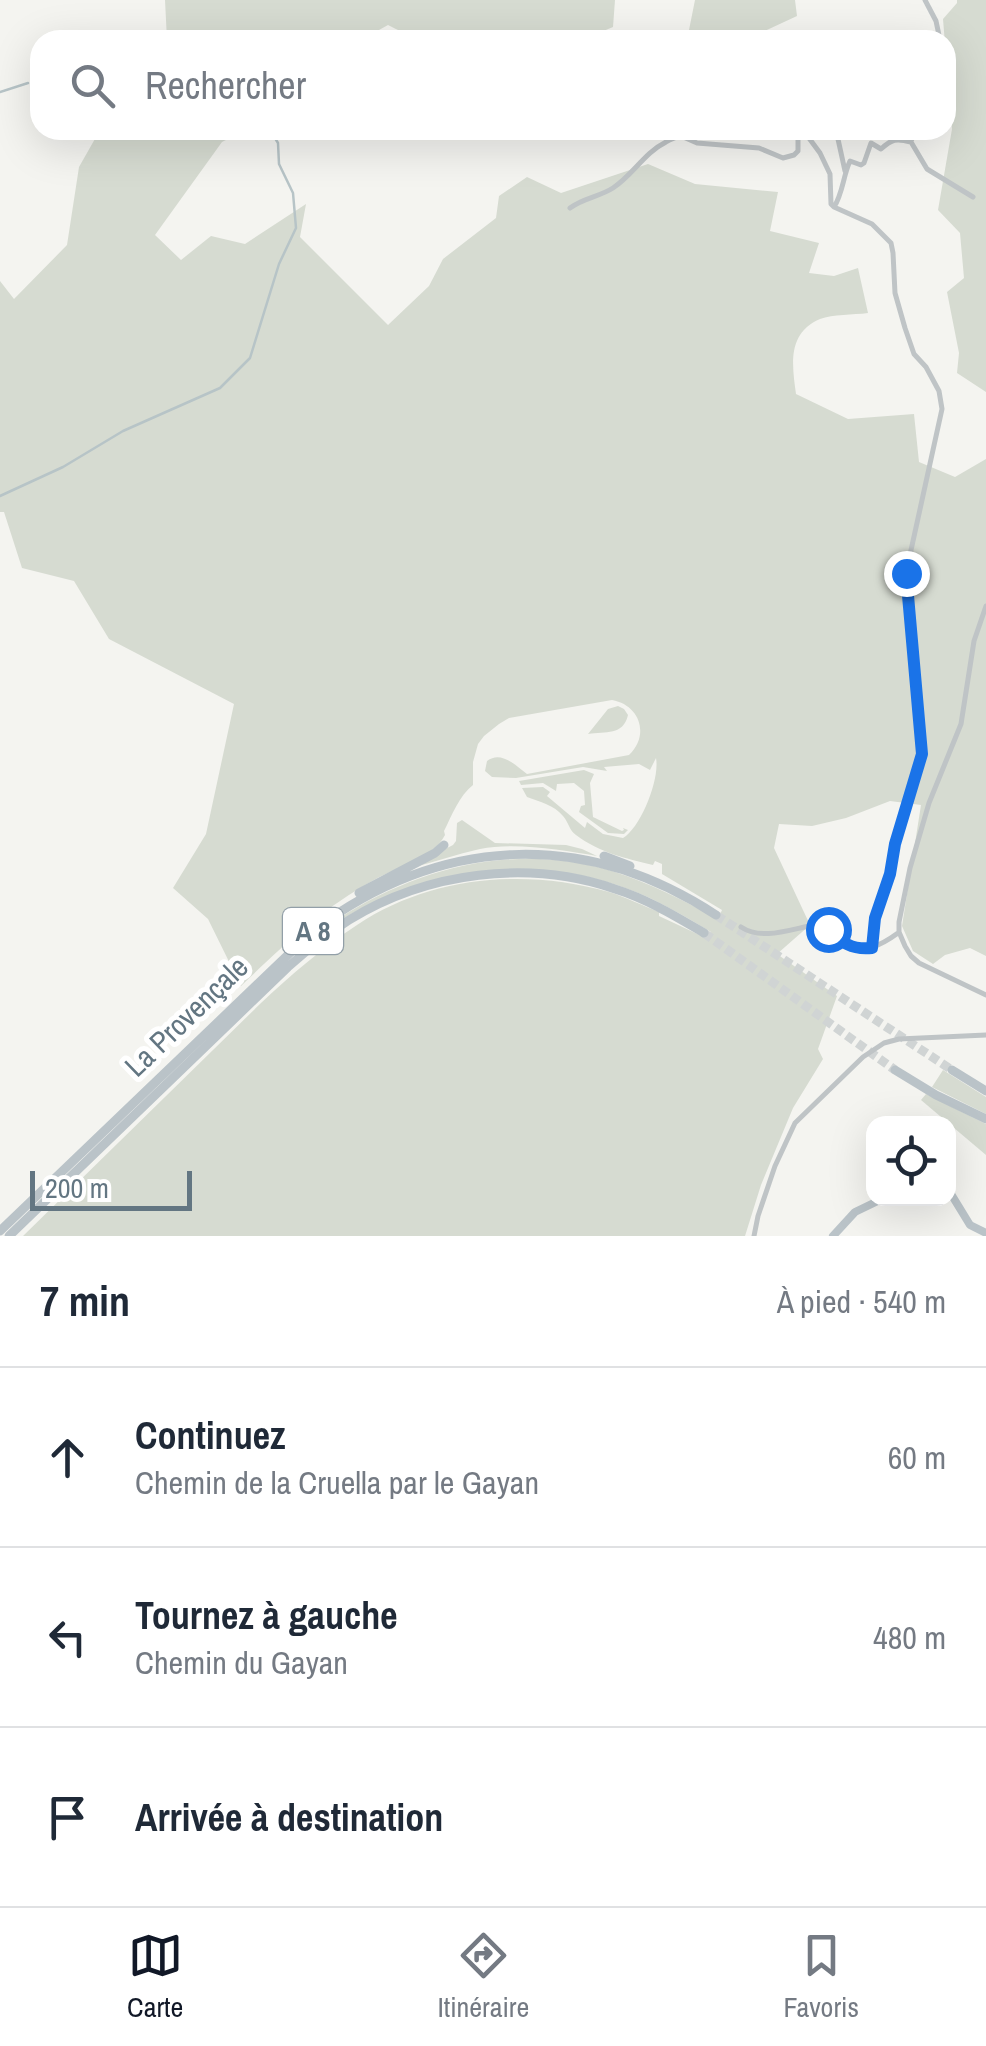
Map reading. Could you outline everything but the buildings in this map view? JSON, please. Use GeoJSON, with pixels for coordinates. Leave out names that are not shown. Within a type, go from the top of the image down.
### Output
{"type":"FeatureCollection","features":[{"type":"Feature","properties":{"kind":"highway"},"geometry":{"type":"LineString","coordinates":[[314,930],[349,899],[444,845]]}},
{"type":"Feature","properties":{"kind":"highway","name":"La Provençale"},"geometry":{"type":"LineString","coordinates":[[0,1231],[314,930],[352,904],[404,877],[460,861],[496,856],[586,860],[640,875],[716,915]]}},
{"type":"Feature","properties":{"kind":"highway"},"geometry":{"type":"LineString","coordinates":[[604,856],[658,878],[676,892]]}},
{"type":"Feature","properties":{"kind":"highway","name":"La Provençale"},"geometry":{"type":"LineString","coordinates":[[8,1236],[288,967],[340,926],[387,900],[454,879],[547,874],[614,888],[662,908],[704,933]]}},
{"type":"Feature","properties":{"kind":"highway"},"geometry":{"type":"LineString","coordinates":[[895,1070],[986,1119]]}},
{"type":"Feature","properties":{"kind":"highway"},"geometry":{"type":"LineString","coordinates":[[952,1070],[986,1091]]}},
{"type":"Feature","properties":{"kind":"main road"},"geometry":{"type":"LineString","coordinates":[[956,1202],[966,1220],[986,1234]]}},
{"type":"Feature","properties":{"kind":"main road"},"geometry":{"type":"LineString","coordinates":[[832,1236],[856,1212],[868,1206]]}},
{"type":"Feature","properties":{"kind":"street"},"geometry":{"type":"LineString","coordinates":[[925,0],[938,30]]}},
{"type":"Feature","properties":{"kind":"street"},"geometry":{"type":"LineString","coordinates":[[570,208],[611,189],[650,152],[669,140]]}},
{"type":"Feature","properties":{"kind":"street"},"geometry":{"type":"LineString","coordinates":[[693,140],[760,148],[784,158],[798,151],[798,140]]}},
{"type":"Feature","properties":{"kind":"street"},"geometry":{"type":"LineString","coordinates":[[810,140],[830,174],[830,204],[872,224],[891,242],[895,293],[914,354],[939,391],[942,409],[906,573],[922,754],[875,918],[872,948]]}},
{"type":"Feature","properties":{"kind":"street"},"geometry":{"type":"LineString","coordinates":[[838,140],[845,172]]}},
{"type":"Feature","properties":{"kind":"street"},"geometry":{"type":"LineString","coordinates":[[834,207],[850,161],[860,165],[871,143],[881,149],[896,140],[911,142],[927,169],[973,197]]}},
{"type":"Feature","properties":{"kind":"street"},"geometry":{"type":"LineString","coordinates":[[986,606],[974,642],[961,724],[929,802],[910,868],[900,932],[911,956],[920,963],[986,995]]}},
{"type":"Feature","properties":{"kind":"street"},"geometry":{"type":"LineString","coordinates":[[742,928],[763,934],[822,926],[850,947],[872,948],[900,932]]}},
{"type":"Feature","properties":{"kind":"street"},"geometry":{"type":"LineString","coordinates":[[754,1236],[780,1152],[795,1123],[863,1057],[884,1043],[899,1039],[986,1035]]}},
{"type":"Feature","properties":{"kind":"shaded area"},"geometry":{"type":"Polygon","coordinates":[[[165,0],[615,0],[613,27],[606,30],[398,30],[388,25],[379,30],[166,30],[165,0]]]}},
{"type":"Feature","properties":{"kind":"shaded area"},"geometry":{"type":"Polygon","coordinates":[[[695,0],[795,0],[797,16],[767,30],[689,30],[695,0]]]}},
{"type":"Feature","properties":{"kind":"shaded area"},"geometry":{"type":"Polygon","coordinates":[[[986,0],[986,392],[957,373],[959,353],[947,292],[964,278],[960,233],[938,210],[950,140],[956,140],[956,30],[944,30],[943,19],[957,3],[986,0]]]}},
{"type":"Feature","properties":{"kind":"shaded area"},"geometry":{"type":"Polygon","coordinates":[[[94,140],[226,140],[155,235],[181,260],[211,236],[245,244],[306,204],[300,237],[388,325],[429,286],[443,259],[496,218],[499,196],[527,177],[561,193],[648,164],[695,184],[778,192],[770,231],[819,243],[809,273],[834,276],[858,268],[868,313],[825,317],[809,325],[794,351],[796,394],[848,419],[914,414],[919,462],[955,477],[986,459],[986,956],[970,948],[945,955],[933,964],[913,951],[902,926],[921,805],[890,801],[812,826],[779,824],[774,848],[810,925],[777,954],[837,996],[818,1049],[823,1059],[793,1108],[745,1236],[23,1236],[272,993],[331,943],[385,909],[415,896],[479,881],[544,880],[609,892],[659,912],[659,916],[706,938],[711,932],[628,889],[555,871],[517,869],[443,878],[372,903],[339,921],[401,885],[470,865],[541,859],[612,871],[666,892],[718,919],[722,910],[662,874],[662,864],[623,857],[585,841],[559,812],[527,797],[522,788],[543,787],[550,792],[547,796],[585,828],[587,822],[603,834],[623,838],[648,802],[656,758],[650,770],[639,764],[604,767],[607,771],[583,767],[516,778],[492,777],[485,771],[487,761],[497,757],[527,774],[629,755],[639,739],[639,722],[629,708],[612,700],[509,718],[499,724],[478,744],[473,785],[456,806],[439,843],[423,856],[337,903],[241,986],[208,919],[173,888],[206,834],[234,704],[109,639],[74,581],[22,568],[4,512],[0,512],[0,281],[14,299],[67,245],[79,167],[94,140]]]}},
{"type":"Feature","properties":{"kind":"shaded area"},"geometry":{"type":"Polygon","coordinates":[[[618,706],[628,715],[622,726],[588,734],[608,709],[618,706]]]}},
{"type":"Feature","properties":{"kind":"shaded area"},"geometry":{"type":"Polygon","coordinates":[[[584,770],[594,774],[590,783],[593,817],[622,831],[628,830],[624,834],[608,833],[579,812],[585,805],[584,791],[574,783],[557,784],[556,791],[543,783],[521,785],[519,781],[584,770]]]}},
{"type":"Feature","properties":{"kind":"shaded area"},"geometry":{"type":"Polygon","coordinates":[[[462,820],[495,843],[566,845],[597,856],[508,846],[410,867],[453,845],[457,823],[462,820]]]}},
{"type":"Feature","properties":{"kind":"shaded area"},"geometry":{"type":"Polygon","coordinates":[[[943,1070],[986,1097],[986,1114],[932,1087],[943,1070]]]}},
{"type":"Feature","properties":{"kind":"shaded area"},"geometry":{"type":"Polygon","coordinates":[[[926,1094],[986,1124],[986,1155],[956,1130],[956,1116],[940,1116],[921,1100],[926,1094]]]}},
{"type":"Feature","properties":{"kind":"waterway"},"geometry":{"type":"LineString","coordinates":[[0,92],[28,83]]}},
{"type":"Feature","properties":{"kind":"waterway"},"geometry":{"type":"LineString","coordinates":[[0,496],[63,467],[123,431],[220,388],[250,358],[279,264],[296,228],[293,193],[279,164],[276,140]]}},
{"type":"Feature","properties":{"kind":"tunnel"},"geometry":{"type":"LineString","coordinates":[[716,915],[952,1070]]}},
{"type":"Feature","properties":{"kind":"tunnel"},"geometry":{"type":"LineString","coordinates":[[704,933],[895,1070]]}},
{"type":"Feature","properties":{"kind":"route"},"geometry":{"type":"LineString","coordinates":[[828,929],[843,944],[872,948],[875,918],[922,754],[906,573]]}}]}
